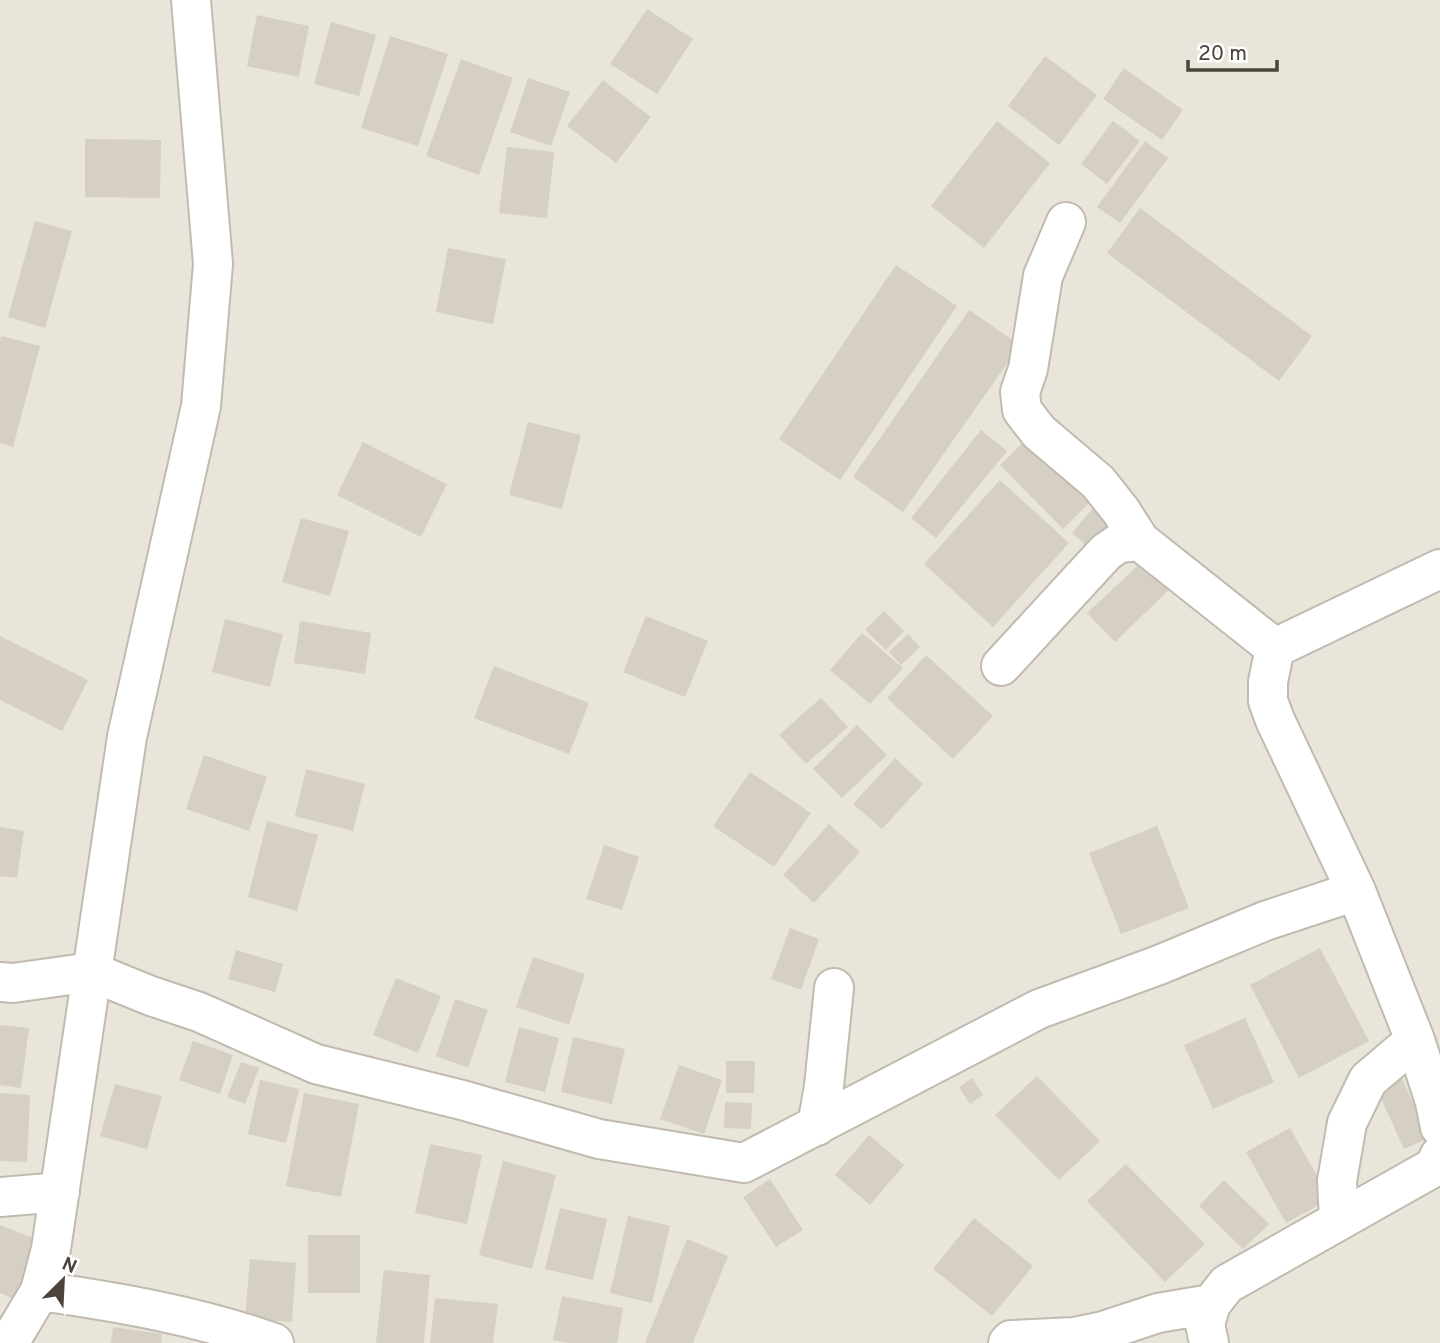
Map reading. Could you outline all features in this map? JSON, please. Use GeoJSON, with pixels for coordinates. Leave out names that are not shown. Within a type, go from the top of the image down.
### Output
{"type":"FeatureCollection","features":[{"type":"Feature","properties":{"kind":"street"},"geometry":{"type":"LineString","coordinates":[[9,1343],[40,1291],[51,1249],[127,737],[201,406],[213,264],[191,0]]}},
{"type":"Feature","properties":{"kind":"street"},"geometry":{"type":"LineString","coordinates":[[1066,222],[1043,276],[1028,369],[1020,392],[1021,410],[1039,432],[1098,482],[1140,541],[1275,648]]}},
{"type":"Feature","properties":{"kind":"street"},"geometry":{"type":"LineString","coordinates":[[1001,666],[1106,552],[1119,543],[1140,541]]}},
{"type":"Feature","properties":{"kind":"street"},"geometry":{"type":"LineString","coordinates":[[1275,648],[1440,569]]}},
{"type":"Feature","properties":{"kind":"street"},"geometry":{"type":"LineString","coordinates":[[1275,648],[1268,682],[1268,701],[1356,891],[1415,1040],[1440,1127]]}},
{"type":"Feature","properties":{"kind":"street"},"geometry":{"type":"LineString","coordinates":[[0,982],[13,983],[92,972],[199,1012],[316,1064],[461,1100],[599,1139],[744,1163],[1039,1009],[1159,965],[1265,921],[1356,891]]}},
{"type":"Feature","properties":{"kind":"street"},"geometry":{"type":"LineString","coordinates":[[817,1126],[834,988]]}},
{"type":"Feature","properties":{"kind":"street"},"geometry":{"type":"LineString","coordinates":[[1339,1220],[1337,1181],[1347,1123],[1368,1080],[1415,1040]]}},
{"type":"Feature","properties":{"kind":"street"},"geometry":{"type":"LineString","coordinates":[[1209,1343],[1205,1324],[1212,1304],[1227,1284],[1434,1167],[1440,1154]]}},
{"type":"Feature","properties":{"kind":"street"},"geometry":{"type":"LineString","coordinates":[[0,1197],[60,1192]]}},
{"type":"Feature","properties":{"kind":"street"},"geometry":{"type":"LineString","coordinates":[[40,1291],[159,1312],[238,1330],[274,1343]]}},
{"type":"Feature","properties":{"kind":"street"},"geometry":{"type":"LineString","coordinates":[[1008,1343],[1011,1340],[1074,1337],[1103,1331],[1158,1313],[1212,1304]]}},
{"type":"Feature","properties":{"kind":"shaded area"},"geometry":{"type":"Polygon","coordinates":[[[0,0],[1440,0],[1440,1343],[0,1343],[0,0]]]}},
{"type":"Feature","properties":{"kind":"building"},"geometry":{"type":"Polygon","coordinates":[[[647,9],[693,39],[657,94],[610,64],[647,9]]]}},
{"type":"Feature","properties":{"kind":"building"},"geometry":{"type":"Polygon","coordinates":[[[257,15],[309,26],[299,77],[247,66],[257,15]]]}},
{"type":"Feature","properties":{"kind":"building"},"geometry":{"type":"Polygon","coordinates":[[[331,22],[376,35],[359,96],[314,84],[331,22]]]}},
{"type":"Feature","properties":{"kind":"building"},"geometry":{"type":"Polygon","coordinates":[[[390,36],[448,54],[418,146],[361,128],[390,36]]]}},
{"type":"Feature","properties":{"kind":"building"},"geometry":{"type":"Polygon","coordinates":[[[1045,56],[1097,95],[1059,145],[1008,106],[1045,56]]]}},
{"type":"Feature","properties":{"kind":"building"},"geometry":{"type":"Polygon","coordinates":[[[461,59],[513,78],[479,175],[426,156],[461,59]]]}},
{"type":"Feature","properties":{"kind":"building"},"geometry":{"type":"Polygon","coordinates":[[[1124,68],[1183,110],[1162,140],[1103,99],[1124,68]]]}},
{"type":"Feature","properties":{"kind":"building"},"geometry":{"type":"Polygon","coordinates":[[[528,78],[570,92],[551,146],[510,132],[528,78]]]}},
{"type":"Feature","properties":{"kind":"building"},"geometry":{"type":"Polygon","coordinates":[[[603,80],[651,117],[616,163],[567,126],[603,80]]]}},
{"type":"Feature","properties":{"kind":"building"},"geometry":{"type":"Polygon","coordinates":[[[997,121],[1050,163],[984,248],[931,206],[997,121]]]}},
{"type":"Feature","properties":{"kind":"building"},"geometry":{"type":"Polygon","coordinates":[[[1113,121],[1140,141],[1107,184],[1081,164],[1113,121]]]}},
{"type":"Feature","properties":{"kind":"building"},"geometry":{"type":"Polygon","coordinates":[[[85,139],[161,140],[160,198],[85,197],[85,139]]]}},
{"type":"Feature","properties":{"kind":"building"},"geometry":{"type":"Polygon","coordinates":[[[1145,141],[1168,158],[1120,223],[1097,207],[1145,141]]]}},
{"type":"Feature","properties":{"kind":"building"},"geometry":{"type":"Polygon","coordinates":[[[507,147],[554,152],[547,218],[499,213],[507,147]]]}},
{"type":"Feature","properties":{"kind":"building"},"geometry":{"type":"Polygon","coordinates":[[[1140,208],[1312,336],[1279,381],[1107,253],[1140,208]]]}},
{"type":"Feature","properties":{"kind":"building"},"geometry":{"type":"Polygon","coordinates":[[[35,221],[72,231],[45,328],[8,317],[35,221]]]}},
{"type":"Feature","properties":{"kind":"building"},"geometry":{"type":"Polygon","coordinates":[[[448,248],[506,259],[493,324],[436,312],[448,248]]]}},
{"type":"Feature","properties":{"kind":"building"},"geometry":{"type":"Polygon","coordinates":[[[896,265],[957,306],[840,480],[779,439],[896,265]]]}},
{"type":"Feature","properties":{"kind":"building"},"geometry":{"type":"Polygon","coordinates":[[[969,310],[1020,345],[903,512],[853,477],[969,310]]]}},
{"type":"Feature","properties":{"kind":"building"},"geometry":{"type":"Polygon","coordinates":[[[1,336],[40,346],[13,447],[0,443],[1,336]]]}},
{"type":"Feature","properties":{"kind":"building"},"geometry":{"type":"Polygon","coordinates":[[[528,422],[581,435],[562,509],[509,495],[528,422]]]}},
{"type":"Feature","properties":{"kind":"building"},"geometry":{"type":"Polygon","coordinates":[[[981,430],[1007,451],[936,538],[911,518],[981,430]]]}},
{"type":"Feature","properties":{"kind":"building"},"geometry":{"type":"Polygon","coordinates":[[[1032,434],[1095,497],[1063,529],[1000,465],[1032,434]]]}},
{"type":"Feature","properties":{"kind":"building"},"geometry":{"type":"Polygon","coordinates":[[[363,442],[447,484],[421,537],[337,495],[363,442]]]}},
{"type":"Feature","properties":{"kind":"building"},"geometry":{"type":"Polygon","coordinates":[[[1000,480],[1069,543],[993,627],[924,564],[1000,480]]]}},
{"type":"Feature","properties":{"kind":"building"},"geometry":{"type":"Polygon","coordinates":[[[1101,498],[1120,513],[1090,549],[1072,533],[1101,498]]]}},
{"type":"Feature","properties":{"kind":"building"},"geometry":{"type":"Polygon","coordinates":[[[301,518],[349,531],[330,596],[282,582],[301,518]]]}},
{"type":"Feature","properties":{"kind":"building"},"geometry":{"type":"Polygon","coordinates":[[[1146,558],[1173,586],[1115,642],[1087,613],[1146,558]]]}},
{"type":"Feature","properties":{"kind":"building"},"geometry":{"type":"Polygon","coordinates":[[[884,611],[904,631],[886,650],[865,630],[884,611]]]}},
{"type":"Feature","properties":{"kind":"building"},"geometry":{"type":"Polygon","coordinates":[[[646,616],[708,641],[685,697],[623,672],[646,616]]]}},
{"type":"Feature","properties":{"kind":"building"},"geometry":{"type":"Polygon","coordinates":[[[225,619],[283,634],[270,687],[212,672],[225,619]]]}},
{"type":"Feature","properties":{"kind":"building"},"geometry":{"type":"Polygon","coordinates":[[[300,621],[371,633],[365,674],[294,663],[300,621]]]}},
{"type":"Feature","properties":{"kind":"building"},"geometry":{"type":"Polygon","coordinates":[[[862,633],[903,668],[870,704],[830,670],[862,633]]]}},
{"type":"Feature","properties":{"kind":"building"},"geometry":{"type":"Polygon","coordinates":[[[908,634],[920,647],[901,665],[889,652],[908,634]]]}},
{"type":"Feature","properties":{"kind":"building"},"geometry":{"type":"Polygon","coordinates":[[[0,636],[88,680],[62,731],[0,700],[0,636]]]}},
{"type":"Feature","properties":{"kind":"building"},"geometry":{"type":"Polygon","coordinates":[[[926,655],[993,716],[953,759],[887,698],[926,655]]]}},
{"type":"Feature","properties":{"kind":"building"},"geometry":{"type":"Polygon","coordinates":[[[494,666],[589,703],[569,754],[474,718],[494,666]]]}},
{"type":"Feature","properties":{"kind":"building"},"geometry":{"type":"Polygon","coordinates":[[[821,698],[848,727],[806,764],[779,735],[821,698]]]}},
{"type":"Feature","properties":{"kind":"building"},"geometry":{"type":"Polygon","coordinates":[[[857,725],[887,755],[842,798],[813,769],[857,725]]]}},
{"type":"Feature","properties":{"kind":"building"},"geometry":{"type":"Polygon","coordinates":[[[204,755],[267,777],[249,831],[186,809],[204,755]]]}},
{"type":"Feature","properties":{"kind":"building"},"geometry":{"type":"Polygon","coordinates":[[[895,758],[923,784],[882,829],[853,804],[895,758]]]}},
{"type":"Feature","properties":{"kind":"building"},"geometry":{"type":"Polygon","coordinates":[[[306,769],[365,784],[353,831],[295,816],[306,769]]]}},
{"type":"Feature","properties":{"kind":"building"},"geometry":{"type":"Polygon","coordinates":[[[750,772],[811,813],[774,867],[713,826],[750,772]]]}},
{"type":"Feature","properties":{"kind":"building"},"geometry":{"type":"Polygon","coordinates":[[[267,821],[318,835],[297,911],[248,897],[267,821]]]}},
{"type":"Feature","properties":{"kind":"building"},"geometry":{"type":"Polygon","coordinates":[[[829,824],[860,852],[814,903],[783,875],[829,824]]]}},
{"type":"Feature","properties":{"kind":"building"},"geometry":{"type":"Polygon","coordinates":[[[1157,826],[1189,908],[1121,934],[1089,853],[1157,826]]]}},
{"type":"Feature","properties":{"kind":"building"},"geometry":{"type":"Polygon","coordinates":[[[0,827],[24,831],[17,878],[0,876],[0,827]]]}},
{"type":"Feature","properties":{"kind":"building"},"geometry":{"type":"Polygon","coordinates":[[[604,845],[639,857],[622,910],[586,899],[604,845]]]}},
{"type":"Feature","properties":{"kind":"building"},"geometry":{"type":"Polygon","coordinates":[[[790,928],[819,939],[801,990],[771,979],[790,928]]]}},
{"type":"Feature","properties":{"kind":"building"},"geometry":{"type":"Polygon","coordinates":[[[1320,948],[1369,1041],[1299,1078],[1250,985],[1320,948]]]}},
{"type":"Feature","properties":{"kind":"building"},"geometry":{"type":"Polygon","coordinates":[[[236,950],[283,964],[275,992],[228,979],[236,950]]]}},
{"type":"Feature","properties":{"kind":"building"},"geometry":{"type":"Polygon","coordinates":[[[533,957],[585,974],[569,1025],[516,1007],[533,957]]]}},
{"type":"Feature","properties":{"kind":"building"},"geometry":{"type":"Polygon","coordinates":[[[396,978],[441,996],[418,1053],[373,1035],[396,978]]]}},
{"type":"Feature","properties":{"kind":"building"},"geometry":{"type":"Polygon","coordinates":[[[455,999],[488,1010],[468,1068],[436,1056],[455,999]]]}},
{"type":"Feature","properties":{"kind":"building"},"geometry":{"type":"Polygon","coordinates":[[[1245,1018],[1274,1082],[1213,1109],[1184,1045],[1245,1018]]]}},
{"type":"Feature","properties":{"kind":"building"},"geometry":{"type":"Polygon","coordinates":[[[0,1025],[29,1028],[21,1088],[0,1085],[0,1025]]]}},
{"type":"Feature","properties":{"kind":"building"},"geometry":{"type":"Polygon","coordinates":[[[519,1027],[559,1038],[545,1092],[505,1082],[519,1027]]]}},
{"type":"Feature","properties":{"kind":"building"},"geometry":{"type":"Polygon","coordinates":[[[573,1037],[625,1049],[612,1104],[561,1092],[573,1037]]]}},
{"type":"Feature","properties":{"kind":"building"},"geometry":{"type":"Polygon","coordinates":[[[193,1041],[233,1055],[220,1094],[179,1080],[193,1041]]]}},
{"type":"Feature","properties":{"kind":"building"},"geometry":{"type":"Polygon","coordinates":[[[726,1061],[755,1061],[754,1093],[726,1093],[726,1061]]]}},
{"type":"Feature","properties":{"kind":"building"},"geometry":{"type":"Polygon","coordinates":[[[241,1062],[259,1068],[245,1104],[227,1097],[241,1062]]]}},
{"type":"Feature","properties":{"kind":"building"},"geometry":{"type":"Polygon","coordinates":[[[679,1065],[722,1080],[704,1134],[660,1119],[679,1065]]]}},
{"type":"Feature","properties":{"kind":"building"},"geometry":{"type":"Polygon","coordinates":[[[1399,1072],[1429,1138],[1404,1149],[1374,1083],[1399,1072]]]}},
{"type":"Feature","properties":{"kind":"building"},"geometry":{"type":"Polygon","coordinates":[[[1037,1076],[1100,1141],[1059,1180],[995,1115],[1037,1076]]]}},
{"type":"Feature","properties":{"kind":"building"},"geometry":{"type":"Polygon","coordinates":[[[972,1078],[983,1095],[970,1104],[959,1087],[972,1078]]]}},
{"type":"Feature","properties":{"kind":"building"},"geometry":{"type":"Polygon","coordinates":[[[260,1080],[299,1089],[286,1143],[248,1134],[260,1080]]]}},
{"type":"Feature","properties":{"kind":"building"},"geometry":{"type":"Polygon","coordinates":[[[115,1084],[162,1096],[147,1149],[100,1136],[115,1084]]]}},
{"type":"Feature","properties":{"kind":"building"},"geometry":{"type":"Polygon","coordinates":[[[0,1093],[30,1095],[27,1162],[0,1161],[0,1093]]]}},
{"type":"Feature","properties":{"kind":"building"},"geometry":{"type":"Polygon","coordinates":[[[304,1093],[359,1104],[341,1197],[286,1186],[304,1093]]]}},
{"type":"Feature","properties":{"kind":"building"},"geometry":{"type":"Polygon","coordinates":[[[725,1102],[752,1103],[751,1129],[724,1128],[725,1102]]]}},
{"type":"Feature","properties":{"kind":"building"},"geometry":{"type":"Polygon","coordinates":[[[1290,1128],[1330,1199],[1286,1223],[1246,1152],[1290,1128]]]}},
{"type":"Feature","properties":{"kind":"building"},"geometry":{"type":"Polygon","coordinates":[[[869,1135],[904,1165],[870,1205],[835,1175],[869,1135]]]}},
{"type":"Feature","properties":{"kind":"building"},"geometry":{"type":"Polygon","coordinates":[[[430,1144],[482,1155],[467,1224],[415,1213],[430,1144]]]}},
{"type":"Feature","properties":{"kind":"building"},"geometry":{"type":"Polygon","coordinates":[[[503,1161],[556,1175],[532,1269],[479,1255],[503,1161]]]}},
{"type":"Feature","properties":{"kind":"building"},"geometry":{"type":"Polygon","coordinates":[[[1126,1164],[1205,1244],[1165,1282],[1087,1201],[1126,1164]]]}},
{"type":"Feature","properties":{"kind":"building"},"geometry":{"type":"Polygon","coordinates":[[[770,1179],[803,1230],[776,1247],[743,1197],[770,1179]]]}},
{"type":"Feature","properties":{"kind":"building"},"geometry":{"type":"Polygon","coordinates":[[[1224,1180],[1269,1224],[1243,1249],[1199,1206],[1224,1180]]]}},
{"type":"Feature","properties":{"kind":"building"},"geometry":{"type":"Polygon","coordinates":[[[560,1208],[607,1219],[593,1280],[545,1269],[560,1208]]]}},
{"type":"Feature","properties":{"kind":"building"},"geometry":{"type":"Polygon","coordinates":[[[628,1216],[670,1226],[652,1303],[610,1293],[628,1216]]]}},
{"type":"Feature","properties":{"kind":"building"},"geometry":{"type":"Polygon","coordinates":[[[974,1218],[1033,1266],[992,1316],[933,1269],[974,1218]]]}},
{"type":"Feature","properties":{"kind":"building"},"geometry":{"type":"Polygon","coordinates":[[[0,1225],[39,1240],[15,1299],[0,1293],[0,1225]]]}},
{"type":"Feature","properties":{"kind":"building"},"geometry":{"type":"Polygon","coordinates":[[[308,1235],[360,1235],[360,1293],[308,1293],[308,1235]]]}},
{"type":"Feature","properties":{"kind":"building"},"geometry":{"type":"Polygon","coordinates":[[[687,1239],[728,1256],[693,1343],[645,1343],[687,1239]]]}},
{"type":"Feature","properties":{"kind":"building"},"geometry":{"type":"Polygon","coordinates":[[[250,1259],[296,1263],[292,1322],[245,1319],[250,1259]]]}},
{"type":"Feature","properties":{"kind":"building"},"geometry":{"type":"Polygon","coordinates":[[[384,1270],[430,1275],[424,1343],[376,1343],[384,1270]]]}},
{"type":"Feature","properties":{"kind":"building"},"geometry":{"type":"Polygon","coordinates":[[[562,1296],[623,1308],[617,1343],[570,1343],[553,1340],[562,1296]]]}},
{"type":"Feature","properties":{"kind":"building"},"geometry":{"type":"Polygon","coordinates":[[[435,1298],[498,1304],[493,1343],[430,1343],[435,1298]]]}},
{"type":"Feature","properties":{"kind":"building"},"geometry":{"type":"Polygon","coordinates":[[[113,1327],[162,1334],[161,1343],[111,1343],[113,1327]]]}}]}
